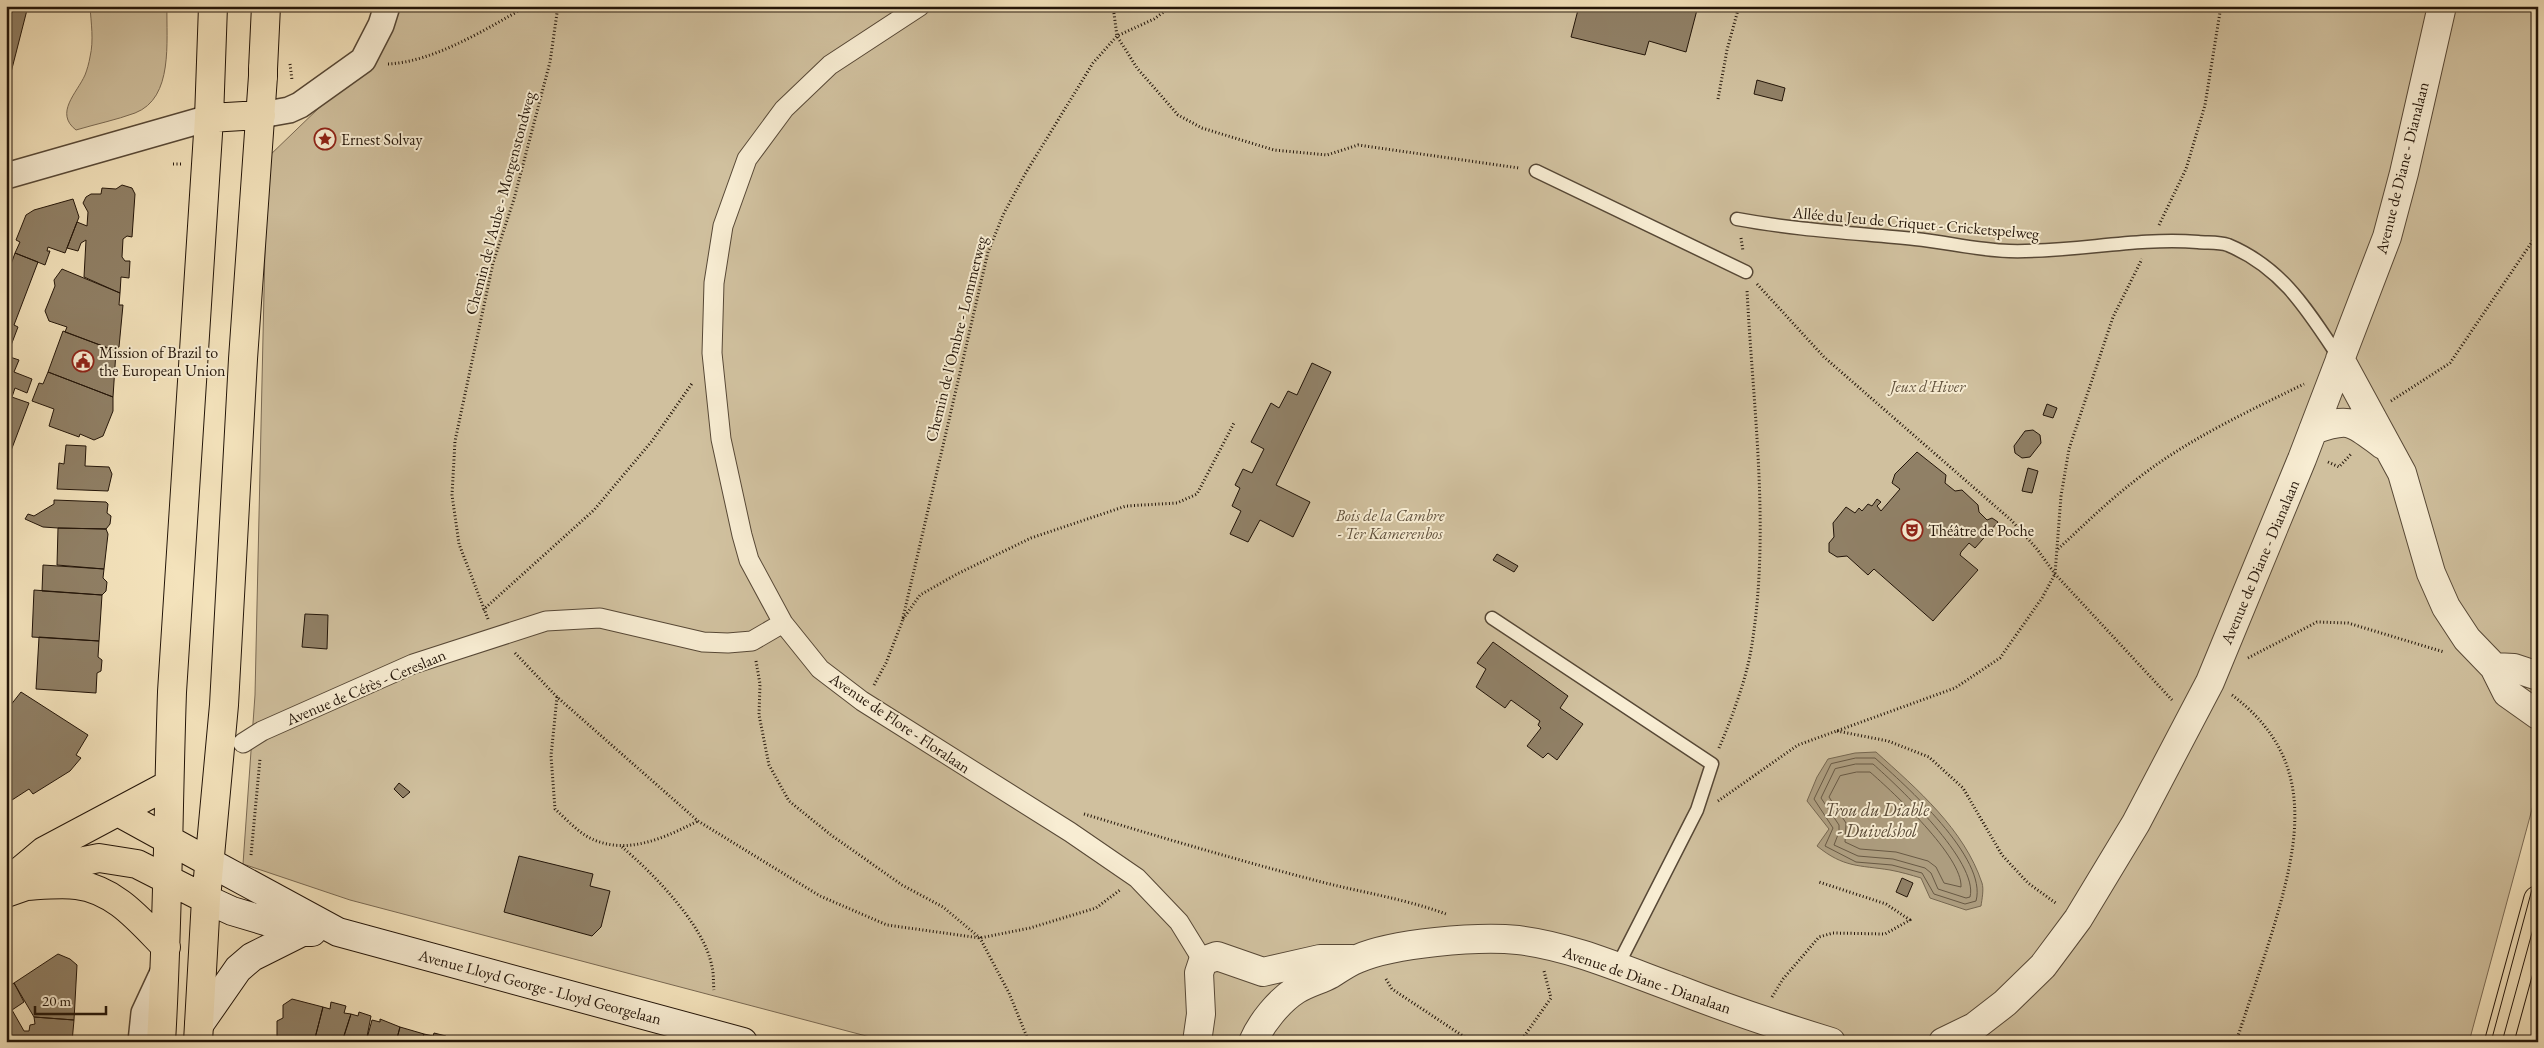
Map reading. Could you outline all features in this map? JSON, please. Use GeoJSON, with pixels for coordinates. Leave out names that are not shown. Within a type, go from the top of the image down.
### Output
{"type":"FeatureCollection","features":[{"type":"Feature","properties":{"kind":"main road"},"geometry":{"type":"LineString","coordinates":[[161,1042],[166,956],[168,785],[209,118],[213,6]]}},
{"type":"Feature","properties":{"kind":"main road"},"geometry":{"type":"LineString","coordinates":[[198,1033],[206,899],[224,705],[243,359],[261,115],[266,6]]}},
{"type":"Feature","properties":{"kind":"main road"},"geometry":{"type":"LineString","coordinates":[[209,118],[261,115]]}},
{"type":"Feature","properties":{"kind":"main road"},"geometry":{"type":"LineString","coordinates":[[13,887],[28,862],[44,851],[168,785]]}},
{"type":"Feature","properties":{"kind":"main road"},"geometry":{"type":"LineString","coordinates":[[118,812],[209,862]]}},
{"type":"Feature","properties":{"kind":"main road"},"geometry":{"type":"LineString","coordinates":[[13,887],[59,866],[99,858],[137,864],[206,899]]}},
{"type":"Feature","properties":{"kind":"main road"},"geometry":{"type":"LineString","coordinates":[[13,887],[77,885],[101,891],[125,905],[166,956]]}},
{"type":"Feature","properties":{"kind":"main road"},"geometry":{"type":"LineString","coordinates":[[2499,1042],[2538,900]]}},
{"type":"Feature","properties":{"kind":"street"},"geometry":{"type":"LineString","coordinates":[[261,115],[289,110],[300,105],[363,60],[381,25],[387,6]]}},
{"type":"Feature","properties":{"kind":"street","name":"Avenue de Flore - Floralaan"},"geometry":{"type":"LineString","coordinates":[[920,6],[830,65],[784,108],[747,158],[723,226],[714,283],[712,353],[721,439],[749,560],[782,623],[820,670],[862,702],[1070,832],[1137,878],[1179,922],[1203,961]]}},
{"type":"Feature","properties":{"kind":"street","name":"Avenue de Diane - Dianalaan"},"geometry":{"type":"LineString","coordinates":[[1943,1042],[1974,1027],[2005,1003],[2043,966],[2078,919],[2136,823],[2210,682],[2309,441],[2387,238],[2404,173],[2442,6]]}},
{"type":"Feature","properties":{"kind":"street"},"geometry":{"type":"LineString","coordinates":[[6,176],[209,118]]}},
{"type":"Feature","properties":{"kind":"street"},"geometry":{"type":"LineString","coordinates":[[2340,359],[2376,439],[2402,473],[2432,573],[2446,607],[2467,639],[2494,667],[2507,693],[2538,715]]}},
{"type":"Feature","properties":{"kind":"street"},"geometry":{"type":"LineString","coordinates":[[2309,441],[2333,424],[2352,422],[2376,439]]}},
{"type":"Feature","properties":{"kind":"street","name":"Avenue de Cérès - Cereslaan"},"geometry":{"type":"LineString","coordinates":[[243,743],[262,731],[413,664],[546,621],[600,618],[703,642],[752,641],[782,623]]}},
{"type":"Feature","properties":{"kind":"street"},"geometry":{"type":"LineString","coordinates":[[2494,667],[2514,668],[2538,676]]}},
{"type":"Feature","properties":{"kind":"street","name":"Avenue Lloyd George - Lloyd Georgelaan"},"geometry":{"type":"LineString","coordinates":[[209,862],[338,932],[743,1042]]}},
{"type":"Feature","properties":{"kind":"street","name":"Avenue Lloyd George - Lloyd Georgelaan"},"geometry":{"type":"LineString","coordinates":[[206,899],[232,911],[302,932],[338,932]]}},
{"type":"Feature","properties":{"kind":"street","name":"Avenue Lloyd George - Lloyd Georgelaan"},"geometry":{"type":"LineString","coordinates":[[198,1033],[238,969],[252,957],[302,932]]}},
{"type":"Feature","properties":{"kind":"street","name":"Avenue de Diane - Dianalaan"},"geometry":{"type":"LineString","coordinates":[[1252,1042],[1256,1033],[1296,990],[1330,975],[1356,959],[1402,947],[1462,941],[1517,940],[1547,946],[1617,967],[1760,1020],[1831,1042]]}},
{"type":"Feature","properties":{"kind":"street"},"geometry":{"type":"LineString","coordinates":[[141,1042],[144,1013],[166,956]]}},
{"type":"Feature","properties":{"kind":"street"},"geometry":{"type":"LineString","coordinates":[[1197,1042],[1202,1014],[1199,973],[1203,961],[1217,956],[1263,972],[1320,959],[1356,959]]}},
{"type":"Feature","properties":{"kind":"lane"},"geometry":{"type":"LineString","coordinates":[[1536,172],[1746,272]]}},
{"type":"Feature","properties":{"kind":"lane","name":"Allée du Jeu de Criquet - Cricketspelweg"},"geometry":{"type":"LineString","coordinates":[[1738,220],[1781,227],[1915,239],[2006,251],[2049,251],[2151,240],[2225,244],[2255,257],[2276,275],[2301,302],[2340,359]]}},
{"type":"Feature","properties":{"kind":"lane"},"geometry":{"type":"LineString","coordinates":[[1492,618],[1712,764],[1697,810],[1617,967]]}},
{"type":"Feature","properties":{"kind":"path"},"geometry":{"type":"LineString","coordinates":[[363,60],[385,64],[410,62],[479,34],[527,6]]}},
{"type":"Feature","properties":{"kind":"path","name":"Chemin de l'Aube - Morgenstondweg"},"geometry":{"type":"LineString","coordinates":[[558,6],[550,62],[514,199],[493,263],[455,441],[452,495],[459,544],[483,610],[594,510],[652,441],[712,353]]}},
{"type":"Feature","properties":{"kind":"path"},"geometry":{"type":"LineString","coordinates":[[1113,6],[1117,36],[1137,68],[1178,115],[1202,128],[1274,150],[1327,155],[1358,145],[1470,160],[1536,172]]}},
{"type":"Feature","properties":{"kind":"path","name":"Chemin de l'Ombre - Lommerweg"},"geometry":{"type":"LineString","coordinates":[[862,702],[877,681],[886,663],[902,622],[988,252],[1003,215],[1062,112],[1093,63],[1117,36],[1154,19],[1172,6]]}},
{"type":"Feature","properties":{"kind":"path"},"geometry":{"type":"LineString","coordinates":[[1718,99],[1727,50],[1739,6]]}},
{"type":"Feature","properties":{"kind":"path"},"geometry":{"type":"LineString","coordinates":[[1697,810],[1725,798],[1798,745],[1955,688],[2000,658],[2042,598],[2055,574],[2061,496],[2069,449],[2113,318],[2189,160],[2205,105],[2221,6]]}},
{"type":"Feature","properties":{"kind":"path"},"geometry":{"type":"LineString","coordinates":[[1712,764],[1727,728],[1751,651],[1760,558],[1756,430],[1746,272],[1738,220]]}},
{"type":"Feature","properties":{"kind":"path"},"geometry":{"type":"LineString","coordinates":[[2394,399],[2450,363],[2537,234]]}},
{"type":"Feature","properties":{"kind":"path"},"geometry":{"type":"LineString","coordinates":[[1746,272],[1824,358],[2011,520],[2037,548],[2055,574],[2168,698],[2192,715]]}},
{"type":"Feature","properties":{"kind":"path"},"geometry":{"type":"LineString","coordinates":[[2057,550],[2132,482],[2224,422],[2306,383],[2329,389]]}},
{"type":"Feature","properties":{"kind":"path"},"geometry":{"type":"LineString","coordinates":[[902,622],[920,595],[957,574],[1031,538],[1126,506],[1176,503],[1197,494],[1234,423]]}},
{"type":"Feature","properties":{"kind":"path"},"geometry":{"type":"LineString","coordinates":[[2309,441],[2339,467],[2354,451],[2376,439]]}},
{"type":"Feature","properties":{"kind":"path"},"geometry":{"type":"LineString","coordinates":[[2243,662],[2316,622],[2348,623],[2451,654]]}},
{"type":"Feature","properties":{"kind":"path"},"geometry":{"type":"LineString","coordinates":[[498,635],[557,697],[698,821],[820,896],[887,925],[980,938],[1030,928],[1096,908],[1137,878]]}},
{"type":"Feature","properties":{"kind":"path"},"geometry":{"type":"LineString","coordinates":[[752,641],[760,684],[759,715],[769,765],[789,801],[831,835],[902,885],[943,907],[980,938],[1009,993],[1030,1042]]}},
{"type":"Feature","properties":{"kind":"path"},"geometry":{"type":"LineString","coordinates":[[2210,682],[2248,707],[2273,735],[2290,774],[2296,820],[2294,852],[2287,883],[2236,1042]]}},
{"type":"Feature","properties":{"kind":"path"},"geometry":{"type":"LineString","coordinates":[[557,697],[551,756],[555,809],[588,837],[622,847],[650,870],[698,933],[712,965],[714,990]]}},
{"type":"Feature","properties":{"kind":"path"},"geometry":{"type":"LineString","coordinates":[[1836,731],[1888,741],[1930,757],[1963,788],[2002,855],[2028,884],[2078,919]]}},
{"type":"Feature","properties":{"kind":"path"},"geometry":{"type":"LineString","coordinates":[[250,863],[260,759]]}},
{"type":"Feature","properties":{"kind":"path"},"geometry":{"type":"LineString","coordinates":[[1075,811],[1316,881],[1415,903],[1452,916]]}},
{"type":"Feature","properties":{"kind":"path"},"geometry":{"type":"LineString","coordinates":[[622,847],[664,838],[698,821]]}},
{"type":"Feature","properties":{"kind":"path"},"geometry":{"type":"LineString","coordinates":[[1760,1020],[1783,979],[1819,937],[1833,933],[1885,934],[1910,920],[1886,904],[1819,882]]}},
{"type":"Feature","properties":{"kind":"path"},"geometry":{"type":"LineString","coordinates":[[1520,1042],[1551,998],[1544,976],[1547,946]]}},
{"type":"Feature","properties":{"kind":"path"},"geometry":{"type":"LineString","coordinates":[[1386,979],[1392,989],[1472,1042]]}},
{"type":"Feature","properties":{"kind":"green space"},"geometry":{"type":"Polygon","coordinates":[[[90,6],[167,6],[167,51],[162,82],[148,106],[135,113],[76,130],[67,117],[67,110],[85,75],[89,62],[92,38],[90,6]]]}},
{"type":"Feature","properties":{"kind":"green space","name":"Bois de la Cambre - Ter Kamerenbos"},"geometry":{"type":"Polygon","coordinates":[[[394,6],[2538,6],[2538,787],[2469,1042],[889,1042],[350,900],[243,864],[255,695],[267,158],[351,77],[394,6]]]}},
{"type":"Feature","properties":{"kind":"water","name":"Trou du Diable - Duivelshol"},"geometry":{"type":"Polygon","coordinates":[[[1876,752],[1923,795],[1964,845],[1982,883],[1981,906],[1966,910],[1930,898],[1921,878],[1844,862],[1817,846],[1829,829],[1807,801],[1817,777],[1828,759],[1855,753],[1876,752]]]}},
{"type":"Feature","properties":{"kind":"building"},"geometry":{"type":"Polygon","coordinates":[[[6,6],[28,6],[6,92],[6,6]]]}},
{"type":"Feature","properties":{"kind":"building"},"geometry":{"type":"Polygon","coordinates":[[[1579,6],[1698,6],[1686,52],[1649,41],[1645,55],[1571,37],[1579,6]]]}},
{"type":"Feature","properties":{"kind":"building"},"geometry":{"type":"Polygon","coordinates":[[[1757,80],[1785,88],[1782,101],[1754,94],[1757,80]]]}},
{"type":"Feature","properties":{"kind":"building"},"geometry":{"type":"Polygon","coordinates":[[[122,185],[132,188],[135,194],[132,237],[127,236],[123,239],[122,257],[125,261],[130,261],[129,278],[121,277],[120,293],[84,277],[86,240],[81,243],[78,251],[67,248],[77,222],[87,226],[88,212],[83,203],[86,197],[91,194],[101,194],[102,188],[116,189],[122,185]]]}},
{"type":"Feature","properties":{"kind":"building"},"geometry":{"type":"Polygon","coordinates":[[[73,199],[79,217],[65,253],[48,247],[47,251],[50,251],[45,265],[15,253],[20,242],[16,240],[26,215],[34,210],[73,199]]]}},
{"type":"Feature","properties":{"kind":"building"},"geometry":{"type":"Polygon","coordinates":[[[15,253],[38,262],[14,325],[18,327],[7,356],[19,360],[14,372],[32,379],[27,393],[15,388],[12,397],[6,395],[6,278],[15,253]]]}},
{"type":"Feature","properties":{"kind":"building"},"geometry":{"type":"Polygon","coordinates":[[[62,269],[120,293],[119,305],[123,305],[119,347],[116,348],[116,351],[65,332],[67,327],[49,321],[45,311],[55,286],[54,280],[62,269]]]}},
{"type":"Feature","properties":{"kind":"building","name":"Mission of Brazil to the European Union"},"geometry":{"type":"Polygon","coordinates":[[[63,331],[116,351],[113,397],[48,372],[63,331]]]}},
{"type":"Feature","properties":{"kind":"building"},"geometry":{"type":"Polygon","coordinates":[[[1312,363],[1331,372],[1276,485],[1310,502],[1293,537],[1260,520],[1248,542],[1230,534],[1241,511],[1232,506],[1240,488],[1235,485],[1243,469],[1252,473],[1264,449],[1251,442],[1271,403],[1279,408],[1288,391],[1297,395],[1312,363]]]}},
{"type":"Feature","properties":{"kind":"building"},"geometry":{"type":"Polygon","coordinates":[[[48,372],[113,397],[113,411],[103,436],[94,440],[80,434],[79,437],[49,426],[54,409],[32,401],[39,383],[43,384],[48,372]]]}},
{"type":"Feature","properties":{"kind":"building"},"geometry":{"type":"Polygon","coordinates":[[[6,395],[29,403],[6,464],[6,395]]]}},
{"type":"Feature","properties":{"kind":"building"},"geometry":{"type":"Polygon","coordinates":[[[2047,404],[2057,408],[2053,418],[2043,415],[2047,404]]]}},
{"type":"Feature","properties":{"kind":"building"},"geometry":{"type":"Polygon","coordinates":[[[2033,430],[2040,435],[2041,443],[2030,457],[2022,458],[2015,453],[2014,446],[2025,431],[2033,430]]]}},
{"type":"Feature","properties":{"kind":"building"},"geometry":{"type":"Polygon","coordinates":[[[66,445],[86,446],[85,466],[109,467],[112,474],[108,491],[57,489],[59,463],[64,464],[66,445]]]}},
{"type":"Feature","properties":{"kind":"building","name":"Théâtre de Poche"},"geometry":{"type":"Polygon","coordinates":[[[1917,452],[1946,475],[1945,483],[1955,491],[1962,490],[1978,505],[1979,512],[1987,520],[1992,518],[1998,522],[1975,548],[1969,543],[1961,552],[1960,555],[1978,570],[1933,621],[1874,569],[1868,575],[1847,556],[1837,557],[1829,552],[1829,543],[1834,537],[1833,523],[1846,507],[1855,513],[1859,508],[1862,511],[1868,504],[1872,506],[1877,499],[1881,502],[1877,506],[1881,511],[1900,489],[1892,483],[1895,474],[1917,452]]]}},
{"type":"Feature","properties":{"kind":"building"},"geometry":{"type":"Polygon","coordinates":[[[2028,468],[2038,471],[2032,493],[2022,491],[2028,468]]]}},
{"type":"Feature","properties":{"kind":"building"},"geometry":{"type":"Polygon","coordinates":[[[54,500],[106,502],[108,504],[107,513],[111,516],[110,524],[106,529],[58,528],[43,527],[25,519],[28,514],[34,516],[54,504],[54,500]]]}},
{"type":"Feature","properties":{"kind":"building"},"geometry":{"type":"Polygon","coordinates":[[[58,528],[106,529],[108,534],[104,569],[57,565],[58,528]]]}},
{"type":"Feature","properties":{"kind":"building"},"geometry":{"type":"Polygon","coordinates":[[[1497,554],[1518,566],[1514,572],[1493,560],[1497,554]]]}},
{"type":"Feature","properties":{"kind":"building"},"geometry":{"type":"Polygon","coordinates":[[[43,565],[104,569],[103,578],[107,582],[106,591],[102,595],[42,591],[43,565]]]}},
{"type":"Feature","properties":{"kind":"building"},"geometry":{"type":"Polygon","coordinates":[[[34,590],[102,595],[99,641],[32,637],[34,590]]]}},
{"type":"Feature","properties":{"kind":"building"},"geometry":{"type":"Polygon","coordinates":[[[305,614],[328,615],[327,649],[302,647],[305,614]]]}},
{"type":"Feature","properties":{"kind":"building"},"geometry":{"type":"Polygon","coordinates":[[[39,637],[99,641],[98,657],[102,660],[101,671],[97,673],[96,693],[36,689],[39,637]]]}},
{"type":"Feature","properties":{"kind":"building"},"geometry":{"type":"Polygon","coordinates":[[[1493,642],[1568,696],[1560,708],[1583,724],[1557,760],[1548,753],[1543,758],[1527,746],[1541,728],[1538,725],[1540,721],[1511,700],[1505,708],[1476,687],[1486,669],[1477,663],[1493,642]]]}},
{"type":"Feature","properties":{"kind":"building"},"geometry":{"type":"Polygon","coordinates":[[[21,692],[88,735],[76,755],[81,758],[70,771],[33,794],[29,789],[12,800],[6,791],[6,711],[21,692]]]}},
{"type":"Feature","properties":{"kind":"building"},"geometry":{"type":"Polygon","coordinates":[[[399,783],[410,792],[403,798],[394,789],[399,783]]]}},
{"type":"Feature","properties":{"kind":"building"},"geometry":{"type":"Polygon","coordinates":[[[519,856],[593,874],[590,886],[610,891],[601,927],[592,936],[504,912],[519,856]]]}},
{"type":"Feature","properties":{"kind":"building"},"geometry":{"type":"Polygon","coordinates":[[[1902,878],[1913,883],[1907,897],[1896,892],[1902,878]]]}},
{"type":"Feature","properties":{"kind":"building"},"geometry":{"type":"Polygon","coordinates":[[[58,954],[70,959],[77,965],[74,1020],[34,1017],[14,983],[58,954]]]}},
{"type":"Feature","properties":{"kind":"building"},"geometry":{"type":"Polygon","coordinates":[[[14,983],[24,1002],[12,1010],[24,1031],[29,1031],[30,1025],[35,1024],[34,1017],[74,1020],[72,1042],[16,1042],[6,1028],[6,988],[14,983]]]}},
{"type":"Feature","properties":{"kind":"building"},"geometry":{"type":"Polygon","coordinates":[[[292,999],[323,1007],[314,1042],[280,1042],[277,1038],[277,1021],[283,1018],[283,1005],[292,999]]]}},
{"type":"Feature","properties":{"kind":"building"},"geometry":{"type":"Polygon","coordinates":[[[331,1002],[346,1006],[344,1013],[351,1014],[342,1042],[314,1042],[323,1007],[330,1009],[331,1002]]]}},
{"type":"Feature","properties":{"kind":"building"},"geometry":{"type":"Polygon","coordinates":[[[359,1012],[371,1016],[366,1042],[342,1042],[351,1014],[358,1016],[359,1012]]]}},
{"type":"Feature","properties":{"kind":"building"},"geometry":{"type":"Polygon","coordinates":[[[380,1019],[400,1027],[396,1042],[366,1042],[372,1020],[380,1022],[380,1019]]]}},
{"type":"Feature","properties":{"kind":"building"},"geometry":{"type":"Polygon","coordinates":[[[400,1027],[424,1034],[421,1042],[396,1042],[400,1027]]]}},
{"type":"Feature","properties":{"kind":"building"},"geometry":{"type":"Polygon","coordinates":[[[434,1033],[446,1036],[446,1042],[421,1042],[424,1034],[433,1036],[434,1033]]]}},
{"type":"Feature","properties":{"kind":"building"},"geometry":{"type":"Polygon","coordinates":[[[1126,1037],[1140,1042],[1115,1042],[1116,1038],[1125,1040],[1126,1037]]]}},
{"type":"Feature","properties":{"kind":"tram line"},"geometry":{"type":"LineString","coordinates":[[2491,1042],[2538,867]]}},
{"type":"Feature","properties":{"kind":"tram line"},"geometry":{"type":"LineString","coordinates":[[2502,1042],[2538,911]]}},
{"type":"Feature","properties":{"kind":"place","name":"Ernest Solvay"},"geometry":{"type":"Point","coordinates":[325,139]}},
{"type":"Feature","properties":{"kind":"place","name":"Mission of Brazil to the European Union"},"geometry":{"type":"Point","coordinates":[83,361]}},
{"type":"Feature","properties":{"kind":"place","name":"Théâtre de Poche"},"geometry":{"type":"Point","coordinates":[1912,530]}},
{"type":"Feature","properties":{"kind":"park label","name":"Jeux d'Hiver"},"geometry":{"type":"Point","coordinates":[1928,386]}}]}
